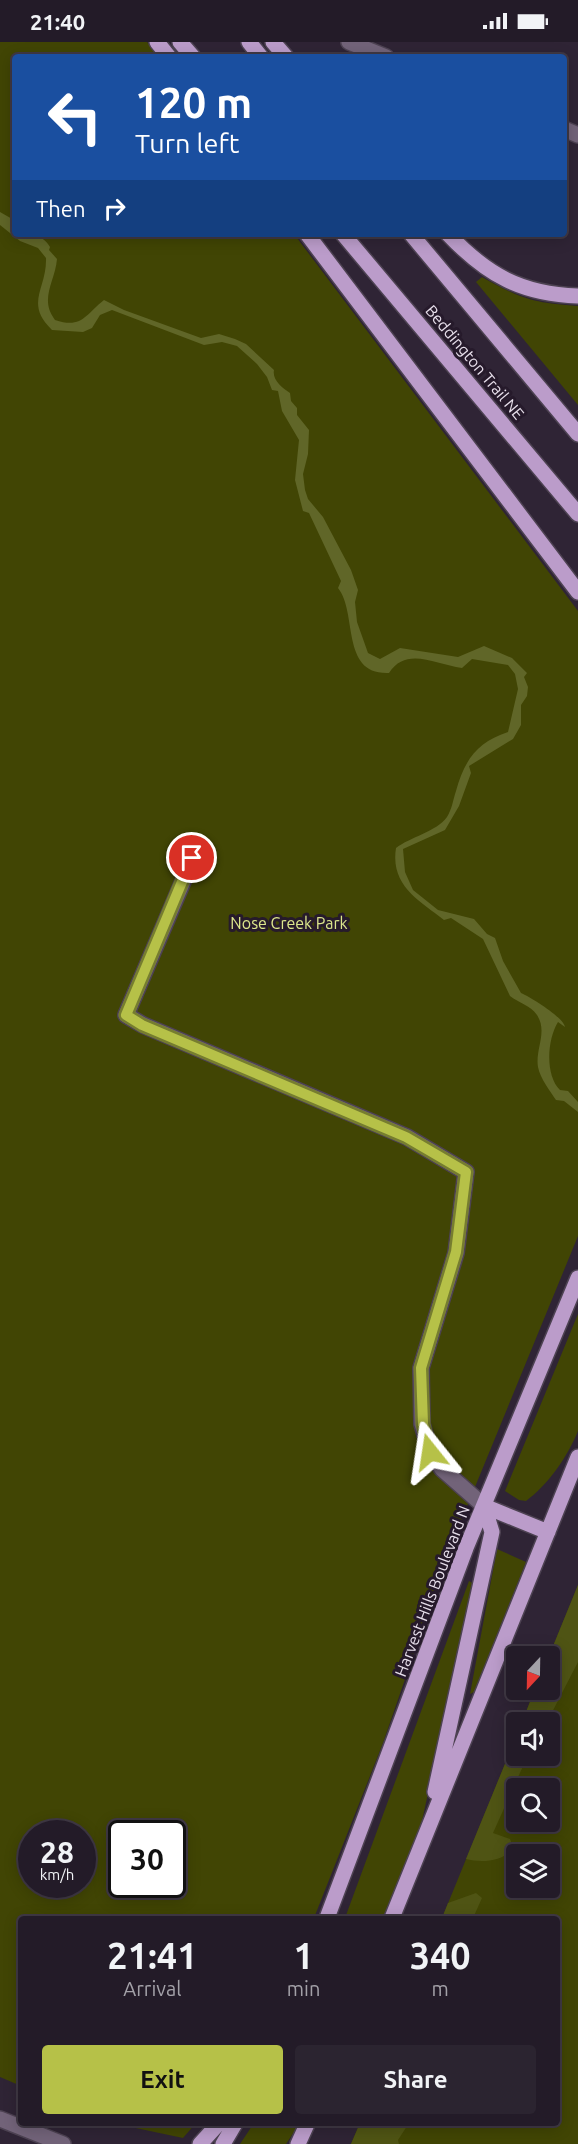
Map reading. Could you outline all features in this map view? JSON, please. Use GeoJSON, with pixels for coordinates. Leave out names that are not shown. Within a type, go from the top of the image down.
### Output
{"type":"FeatureCollection","features":[{"type":"Feature","properties":{"kind":"main road"},"geometry":{"type":"LineString","coordinates":[[157,42],[167,54]]}},
{"type":"Feature","properties":{"kind":"main road"},"geometry":{"type":"LineString","coordinates":[[180,42],[190,54]]}},
{"type":"Feature","properties":{"kind":"main road"},"geometry":{"type":"LineString","coordinates":[[249,42],[259,54]]}},
{"type":"Feature","properties":{"kind":"main road"},"geometry":{"type":"LineString","coordinates":[[273,42],[283,54]]}},
{"type":"Feature","properties":{"kind":"main road"},"geometry":{"type":"LineString","coordinates":[[309,237],[578,592]]}},
{"type":"Feature","properties":{"kind":"main road","name":"Beddington Trail NE"},"geometry":{"type":"LineString","coordinates":[[346,237],[578,514]]}},
{"type":"Feature","properties":{"kind":"main road","name":"Beddington Trail NE"},"geometry":{"type":"LineString","coordinates":[[414,237],[578,434]]}},
{"type":"Feature","properties":{"kind":"main road"},"geometry":{"type":"LineString","coordinates":[[451,237],[486,269],[507,281],[529,290],[578,296]]}},
{"type":"Feature","properties":{"kind":"main road","name":"Harvest Hills Boulevard N"},"geometry":{"type":"LineString","coordinates":[[328,1916],[484,1506],[578,1278]]}},
{"type":"Feature","properties":{"kind":"main road"},"geometry":{"type":"LineString","coordinates":[[393,1916],[578,1457]]}},
{"type":"Feature","properties":{"kind":"main road"},"geometry":{"type":"LineString","coordinates":[[484,1506],[548,1532]]}},
{"type":"Feature","properties":{"kind":"main road"},"geometry":{"type":"LineString","coordinates":[[425,1837],[492,1532],[484,1506]]}},
{"type":"Feature","properties":{"kind":"main road"},"geometry":{"type":"LineString","coordinates":[[200,2144],[216,2126]]}},
{"type":"Feature","properties":{"kind":"main road"},"geometry":{"type":"LineString","coordinates":[[223,2144],[234,2126]]}},
{"type":"Feature","properties":{"kind":"main road"},"geometry":{"type":"LineString","coordinates":[[298,2144],[306,2126]]}},
{"type":"Feature","properties":{"kind":"street"},"geometry":{"type":"LineString","coordinates":[[349,42],[379,54]]}},
{"type":"Feature","properties":{"kind":"street"},"geometry":{"type":"LineString","coordinates":[[192,858],[126,1015],[142,1025],[406,1137],[466,1172],[456,1252],[421,1368],[423,1424],[430,1452],[442,1469],[484,1506]]}},
{"type":"Feature","properties":{"kind":"street"},"geometry":{"type":"LineString","coordinates":[[0,2119],[63,2144]]}},
{"type":"Feature","properties":{"kind":"green space","name":"Nose Creek Park"},"geometry":{"type":"Polygon","coordinates":[[[0,42],[147,42],[157,54],[12,54],[12,237],[296,237],[578,611],[578,1236],[452,1543],[383,1743],[315,1916],[18,1916],[18,2085],[0,2077],[0,42]]]}},
{"type":"Feature","properties":{"kind":"green space"},"geometry":{"type":"Polygon","coordinates":[[[482,277],[528,299],[578,306],[578,405],[476,282],[482,277]]]}},
{"type":"Feature","properties":{"kind":"green space"},"geometry":{"type":"Polygon","coordinates":[[[578,1314],[578,1431],[563,1460],[549,1478],[526,1501],[519,1500],[505,1491],[578,1314]]]}},
{"type":"Feature","properties":{"kind":"green space"},"geometry":{"type":"Polygon","coordinates":[[[497,1549],[526,1562],[474,1692],[470,1694],[497,1549]]]}},
{"type":"Feature","properties":{"kind":"green space"},"geometry":{"type":"Polygon","coordinates":[[[469,1581],[474,1584],[420,1830],[384,1916],[346,1916],[469,1581]]]}},
{"type":"Feature","properties":{"kind":"green space"},"geometry":{"type":"Polygon","coordinates":[[[578,1585],[578,2144],[351,2144],[359,2126],[560,2126],[560,1916],[443,1916],[506,1761],[506,1766],[560,1766],[560,1712],[526,1712],[531,1700],[560,1700],[560,1646],[553,1646],[578,1585]]]}},
{"type":"Feature","properties":{"kind":"green space"},"geometry":{"type":"Polygon","coordinates":[[[126,2126],[193,2126],[183,2138],[126,2126]]]}},
{"type":"Feature","properties":{"kind":"green space"},"geometry":{"type":"Polygon","coordinates":[[[252,2126],[298,2126],[286,2144],[240,2144],[252,2126]]]}},
{"type":"Feature","properties":{"kind":"shaded area"},"geometry":{"type":"Polygon","coordinates":[[[0,212],[12,219],[12,235],[0,225],[0,212]]]}},
{"type":"Feature","properties":{"kind":"shaded area"},"geometry":{"type":"Polygon","coordinates":[[[15,237],[40,237],[44,239],[50,247],[49,250],[57,259],[48,298],[50,312],[55,320],[77,322],[104,300],[124,310],[201,338],[219,334],[235,339],[246,344],[274,370],[276,380],[290,393],[291,401],[297,408],[297,415],[309,430],[308,454],[303,474],[305,490],[308,499],[323,517],[351,570],[358,590],[355,602],[357,622],[368,653],[380,659],[400,648],[458,657],[484,646],[512,658],[527,673],[524,677],[528,687],[527,696],[521,705],[521,725],[513,739],[469,766],[471,773],[459,806],[445,830],[403,849],[405,872],[413,890],[438,910],[474,919],[487,934],[495,938],[503,961],[521,993],[547,1008],[563,1023],[565,1027],[558,1022],[554,1029],[550,1047],[550,1067],[555,1084],[560,1090],[568,1091],[578,1102],[578,1112],[564,1101],[556,1100],[543,1080],[538,1067],[540,1021],[531,1009],[510,996],[483,939],[451,918],[444,920],[417,899],[402,882],[395,861],[396,848],[436,827],[447,817],[459,780],[473,754],[488,741],[508,732],[518,689],[515,674],[508,665],[472,659],[462,668],[412,658],[396,665],[389,673],[374,671],[363,664],[357,654],[348,612],[338,588],[341,581],[309,513],[303,511],[295,480],[299,440],[282,411],[278,391],[272,390],[267,377],[257,364],[237,346],[222,342],[204,345],[112,310],[100,315],[92,328],[83,332],[52,330],[39,312],[38,304],[46,258],[38,248],[15,237]]]}},
{"type":"Feature","properties":{"kind":"shaded area"},"geometry":{"type":"Polygon","coordinates":[[[578,1585],[578,1662],[560,1697],[560,1646],[553,1646],[578,1585]]]}},
{"type":"Feature","properties":{"kind":"shaded area"},"geometry":{"type":"Polygon","coordinates":[[[531,1700],[558,1700],[552,1712],[526,1712],[531,1700]]]}},
{"type":"Feature","properties":{"kind":"shaded area"},"geometry":{"type":"Polygon","coordinates":[[[506,1761],[506,1766],[523,1766],[518,1778],[506,1778],[506,1804],[493,1833],[510,1839],[512,1844],[506,1844],[506,1854],[492,1860],[466,1859],[506,1761]]]}},
{"type":"Feature","properties":{"kind":"shaded area"},"geometry":{"type":"Polygon","coordinates":[[[476,1893],[482,1898],[474,1916],[443,1916],[448,1903],[476,1893]]]}},
{"type":"Feature","properties":{"kind":"shaded area"},"geometry":{"type":"Polygon","coordinates":[[[358,2126],[407,2126],[398,2140],[399,2144],[351,2144],[358,2126]]]}},
{"type":"Feature","properties":{"kind":"route"},"geometry":{"type":"LineString","coordinates":[[192,858],[126,1015],[142,1025],[406,1137],[466,1172],[456,1252],[421,1368],[423,1424],[430,1452]]}}]}
